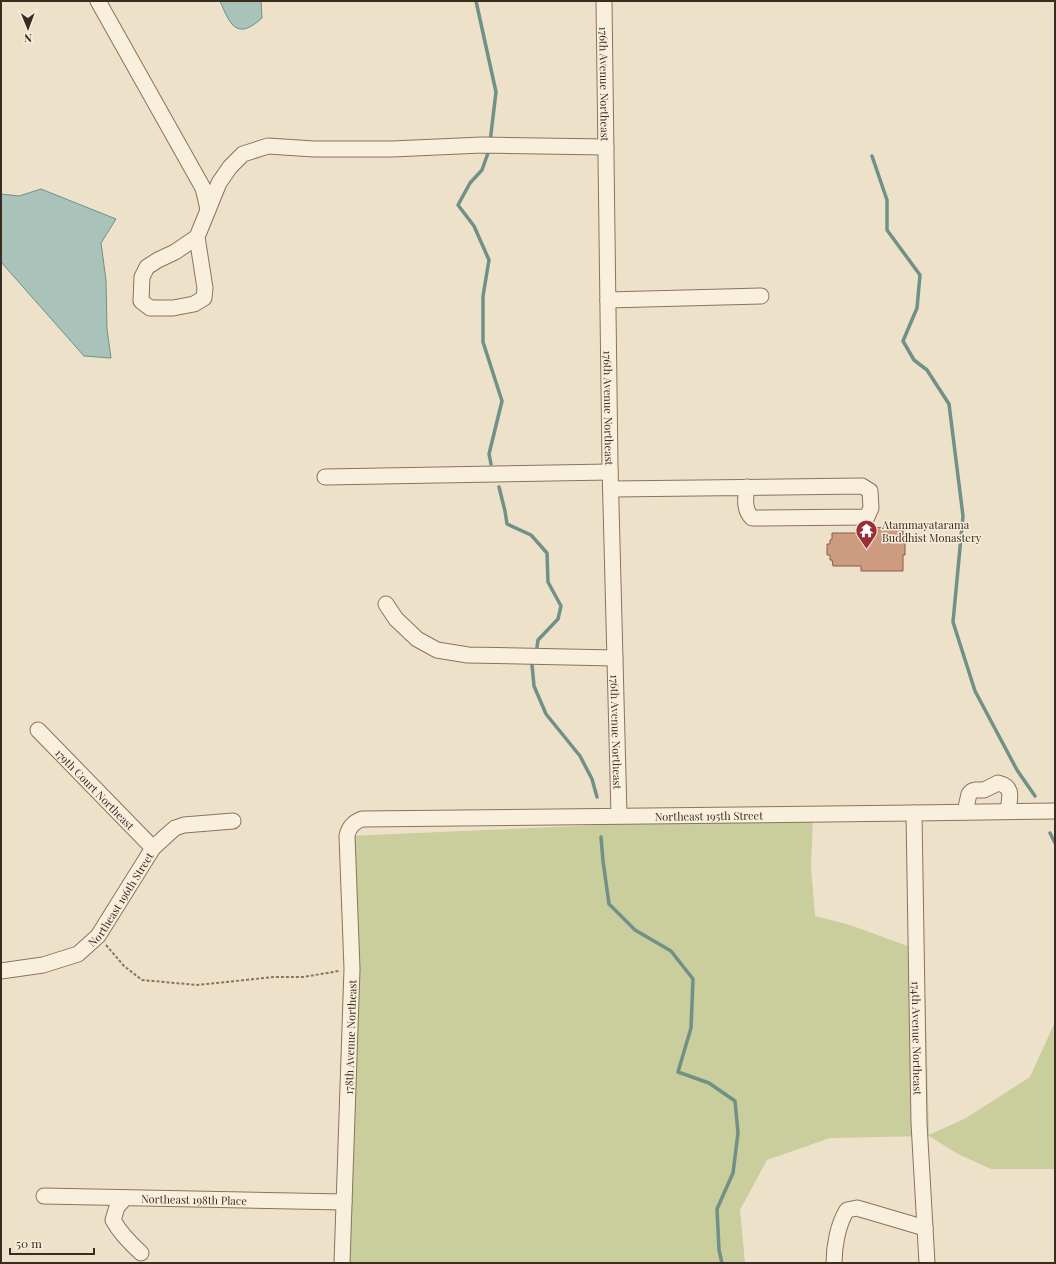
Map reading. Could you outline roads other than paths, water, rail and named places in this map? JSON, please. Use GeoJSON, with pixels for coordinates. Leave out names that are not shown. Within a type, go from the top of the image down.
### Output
{"type":"FeatureCollection","features":[{"type":"Feature","properties":{"kind":"street"},"geometry":{"type":"LineString","coordinates":[[98,1],[203,188],[208,210]]}},
{"type":"Feature","properties":{"kind":"street","name":"176th Avenue Northeast"},"geometry":{"type":"LineString","coordinates":[[604,1],[610,472],[619,816]]}},
{"type":"Feature","properties":{"kind":"street"},"geometry":{"type":"LineString","coordinates":[[197,237],[175,252],[147,267],[142,277],[141,301],[150,308],[173,308],[194,304],[204,298],[206,288],[197,237],[219,183],[230,167],[243,154],[268,146],[314,149],[392,149],[482,145],[606,147]]}},
{"type":"Feature","properties":{"kind":"street"},"geometry":{"type":"LineString","coordinates":[[608,300],[761,296]]}},
{"type":"Feature","properties":{"kind":"street"},"geometry":{"type":"LineString","coordinates":[[325,477],[610,472]]}},
{"type":"Feature","properties":{"kind":"street"},"geometry":{"type":"LineString","coordinates":[[611,489],[862,486],[870,491],[872,508],[867,517],[752,518],[748,514],[746,507],[745,498],[747,488]]}},
{"type":"Feature","properties":{"kind":"street"},"geometry":{"type":"LineString","coordinates":[[386,604],[396,619],[417,639],[437,650],[468,655],[615,658]]}},
{"type":"Feature","properties":{"kind":"street","name":"179th Court Northeast"},"geometry":{"type":"LineString","coordinates":[[38,730],[153,848]]}},
{"type":"Feature","properties":{"kind":"street"},"geometry":{"type":"LineString","coordinates":[[965,812],[969,794],[972,791],[984,790],[998,784],[1006,787],[1010,795],[1008,812]]}},
{"type":"Feature","properties":{"kind":"street","name":"Northeast 195th Street"},"geometry":{"type":"LineString","coordinates":[[362,819],[1055,811]]}},
{"type":"Feature","properties":{"kind":"street","name":"174th Avenue Northeast"},"geometry":{"type":"LineString","coordinates":[[914,813],[919,1124],[927,1263]]}},
{"type":"Feature","properties":{"kind":"street","name":"178th Avenue Northeast"},"geometry":{"type":"LineString","coordinates":[[342,1263],[352,968],[347,836],[351,825],[362,819]]}},
{"type":"Feature","properties":{"kind":"street","name":"Northeast 196th Street"},"geometry":{"type":"LineString","coordinates":[[1,971],[43,965],[78,954],[98,936],[153,848],[176,828],[184,825],[233,821]]}},
{"type":"Feature","properties":{"kind":"street","name":"Northeast 198th Place"},"geometry":{"type":"LineString","coordinates":[[44,1196],[344,1202]]}},
{"type":"Feature","properties":{"kind":"street"},"geometry":{"type":"LineString","coordinates":[[125,1198],[117,1207],[113,1220],[118,1229],[141,1253]]}},
{"type":"Feature","properties":{"kind":"street"},"geometry":{"type":"LineString","coordinates":[[834,1263],[834,1252],[842,1217],[847,1210],[857,1208],[925,1228]]}},
{"type":"Feature","properties":{"kind":"water"},"geometry":{"type":"Polygon","coordinates":[[[220,1],[261,1],[262,18],[246,28],[240,29],[235,27],[227,17],[220,1]]]}},
{"type":"Feature","properties":{"kind":"water"},"geometry":{"type":"Polygon","coordinates":[[[41,189],[116,219],[101,243],[106,280],[107,329],[111,358],[84,356],[1,262],[1,194],[19,196],[41,189]]]}},
{"type":"Feature","properties":{"kind":"waterway"},"geometry":{"type":"LineString","coordinates":[[476,1],[496,92],[490,142]]}},
{"type":"Feature","properties":{"kind":"waterway"},"geometry":{"type":"LineString","coordinates":[[489,150],[482,170],[470,183],[458,205],[474,226],[489,260],[483,296],[483,342],[502,401],[489,454],[491,464]]}},
{"type":"Feature","properties":{"kind":"waterway"},"geometry":{"type":"LineString","coordinates":[[872,156],[887,200],[887,230],[920,275],[917,308],[903,341],[914,360],[927,370],[949,404],[963,516],[953,622],[975,691],[1017,770],[1035,796]]}},
{"type":"Feature","properties":{"kind":"waterway"},"geometry":{"type":"LineString","coordinates":[[499,487],[507,524],[531,535],[547,553],[548,582],[561,606],[558,619],[538,640],[537,647]]}},
{"type":"Feature","properties":{"kind":"waterway"},"geometry":{"type":"LineString","coordinates":[[532,665],[534,686],[546,714],[580,756],[592,779],[597,797]]}},
{"type":"Feature","properties":{"kind":"waterway"},"geometry":{"type":"LineString","coordinates":[[1050,833],[1055,843]]}},
{"type":"Feature","properties":{"kind":"waterway"},"geometry":{"type":"LineString","coordinates":[[601,837],[609,904],[635,930],[671,951],[693,979],[691,1028],[678,1072],[709,1083],[735,1101],[738,1133],[733,1173],[717,1209],[719,1250],[722,1263]]}},
{"type":"Feature","properties":{"kind":"place","name":"Atammayatarama Buddhist Monastery"},"geometry":{"type":"Point","coordinates":[866,550]}}]}
